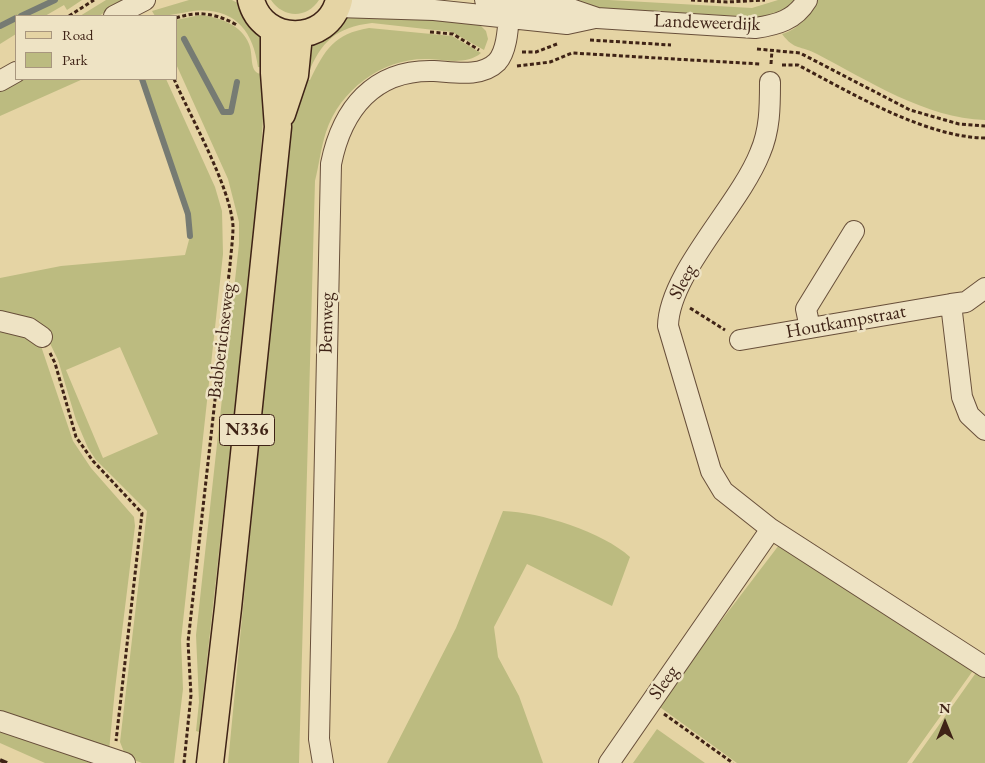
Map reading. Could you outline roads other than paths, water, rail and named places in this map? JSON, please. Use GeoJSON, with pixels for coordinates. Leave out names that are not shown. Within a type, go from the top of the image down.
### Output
{"type":"FeatureCollection","features":[{"type":"Feature","properties":{"kind":"main road"},"geometry":{"type":"LineString","coordinates":[[250,0],[256,14],[286,33],[311,32],[322,26],[338,3]]}},
{"type":"Feature","properties":{"kind":"main road","name":"Babberichseweg"},"geometry":{"type":"LineString","coordinates":[[210,763],[200,732],[228,608],[278,127],[274,73],[286,33]]}},
{"type":"Feature","properties":{"kind":"street"},"geometry":{"type":"LineString","coordinates":[[116,15],[145,0]]}},
{"type":"Feature","properties":{"kind":"street","name":"Landeweerdijk"},"geometry":{"type":"LineString","coordinates":[[485,0],[509,11]]}},
{"type":"Feature","properties":{"kind":"street","name":"Landeweerdijk"},"geometry":{"type":"LineString","coordinates":[[338,3],[434,10],[509,11],[567,24],[597,18],[755,28],[780,23],[792,17],[807,0]]}},
{"type":"Feature","properties":{"kind":"street","name":"Bemweg"},"geometry":{"type":"LineString","coordinates":[[324,763],[318,739],[331,164],[335,143],[351,110],[369,91],[386,79],[409,72],[478,72],[500,56],[509,11]]}},
{"type":"Feature","properties":{"kind":"street"},"geometry":{"type":"LineString","coordinates":[[0,81],[15,73]]}},
{"type":"Feature","properties":{"kind":"street","name":"Sleeg"},"geometry":{"type":"LineString","coordinates":[[770,82],[770,119],[760,156],[672,297],[668,312],[668,326],[711,471],[723,491],[771,529],[983,662]]}},
{"type":"Feature","properties":{"kind":"street"},"geometry":{"type":"LineString","coordinates":[[810,328],[806,309],[854,232]]}},
{"type":"Feature","properties":{"kind":"street","name":"Houtkampstraat"},"geometry":{"type":"LineString","coordinates":[[740,340],[966,302],[985,288]]}},
{"type":"Feature","properties":{"kind":"street"},"geometry":{"type":"LineString","coordinates":[[951,304],[962,396],[969,415],[985,430]]}},
{"type":"Feature","properties":{"kind":"street"},"geometry":{"type":"LineString","coordinates":[[0,321],[29,328],[42,337]]}},
{"type":"Feature","properties":{"kind":"street","name":"Sleeg"},"geometry":{"type":"LineString","coordinates":[[609,763],[771,529]]}},
{"type":"Feature","properties":{"kind":"street"},"geometry":{"type":"LineString","coordinates":[[0,720],[120,761]]}},
{"type":"Feature","properties":{"kind":"waterway"},"geometry":{"type":"LineString","coordinates":[[23,15],[55,0]]}},
{"type":"Feature","properties":{"kind":"waterway"},"geometry":{"type":"LineString","coordinates":[[0,26],[15,18]]}},
{"type":"Feature","properties":{"kind":"waterway"},"geometry":{"type":"LineString","coordinates":[[184,39],[223,112],[231,112],[237,82]]}},
{"type":"Feature","properties":{"kind":"waterway"},"geometry":{"type":"LineString","coordinates":[[142,80],[188,214],[190,236]]}},
{"type":"Feature","properties":{"kind":"railway"},"geometry":{"type":"LineString","coordinates":[[0,760],[7,763]]}}]}
